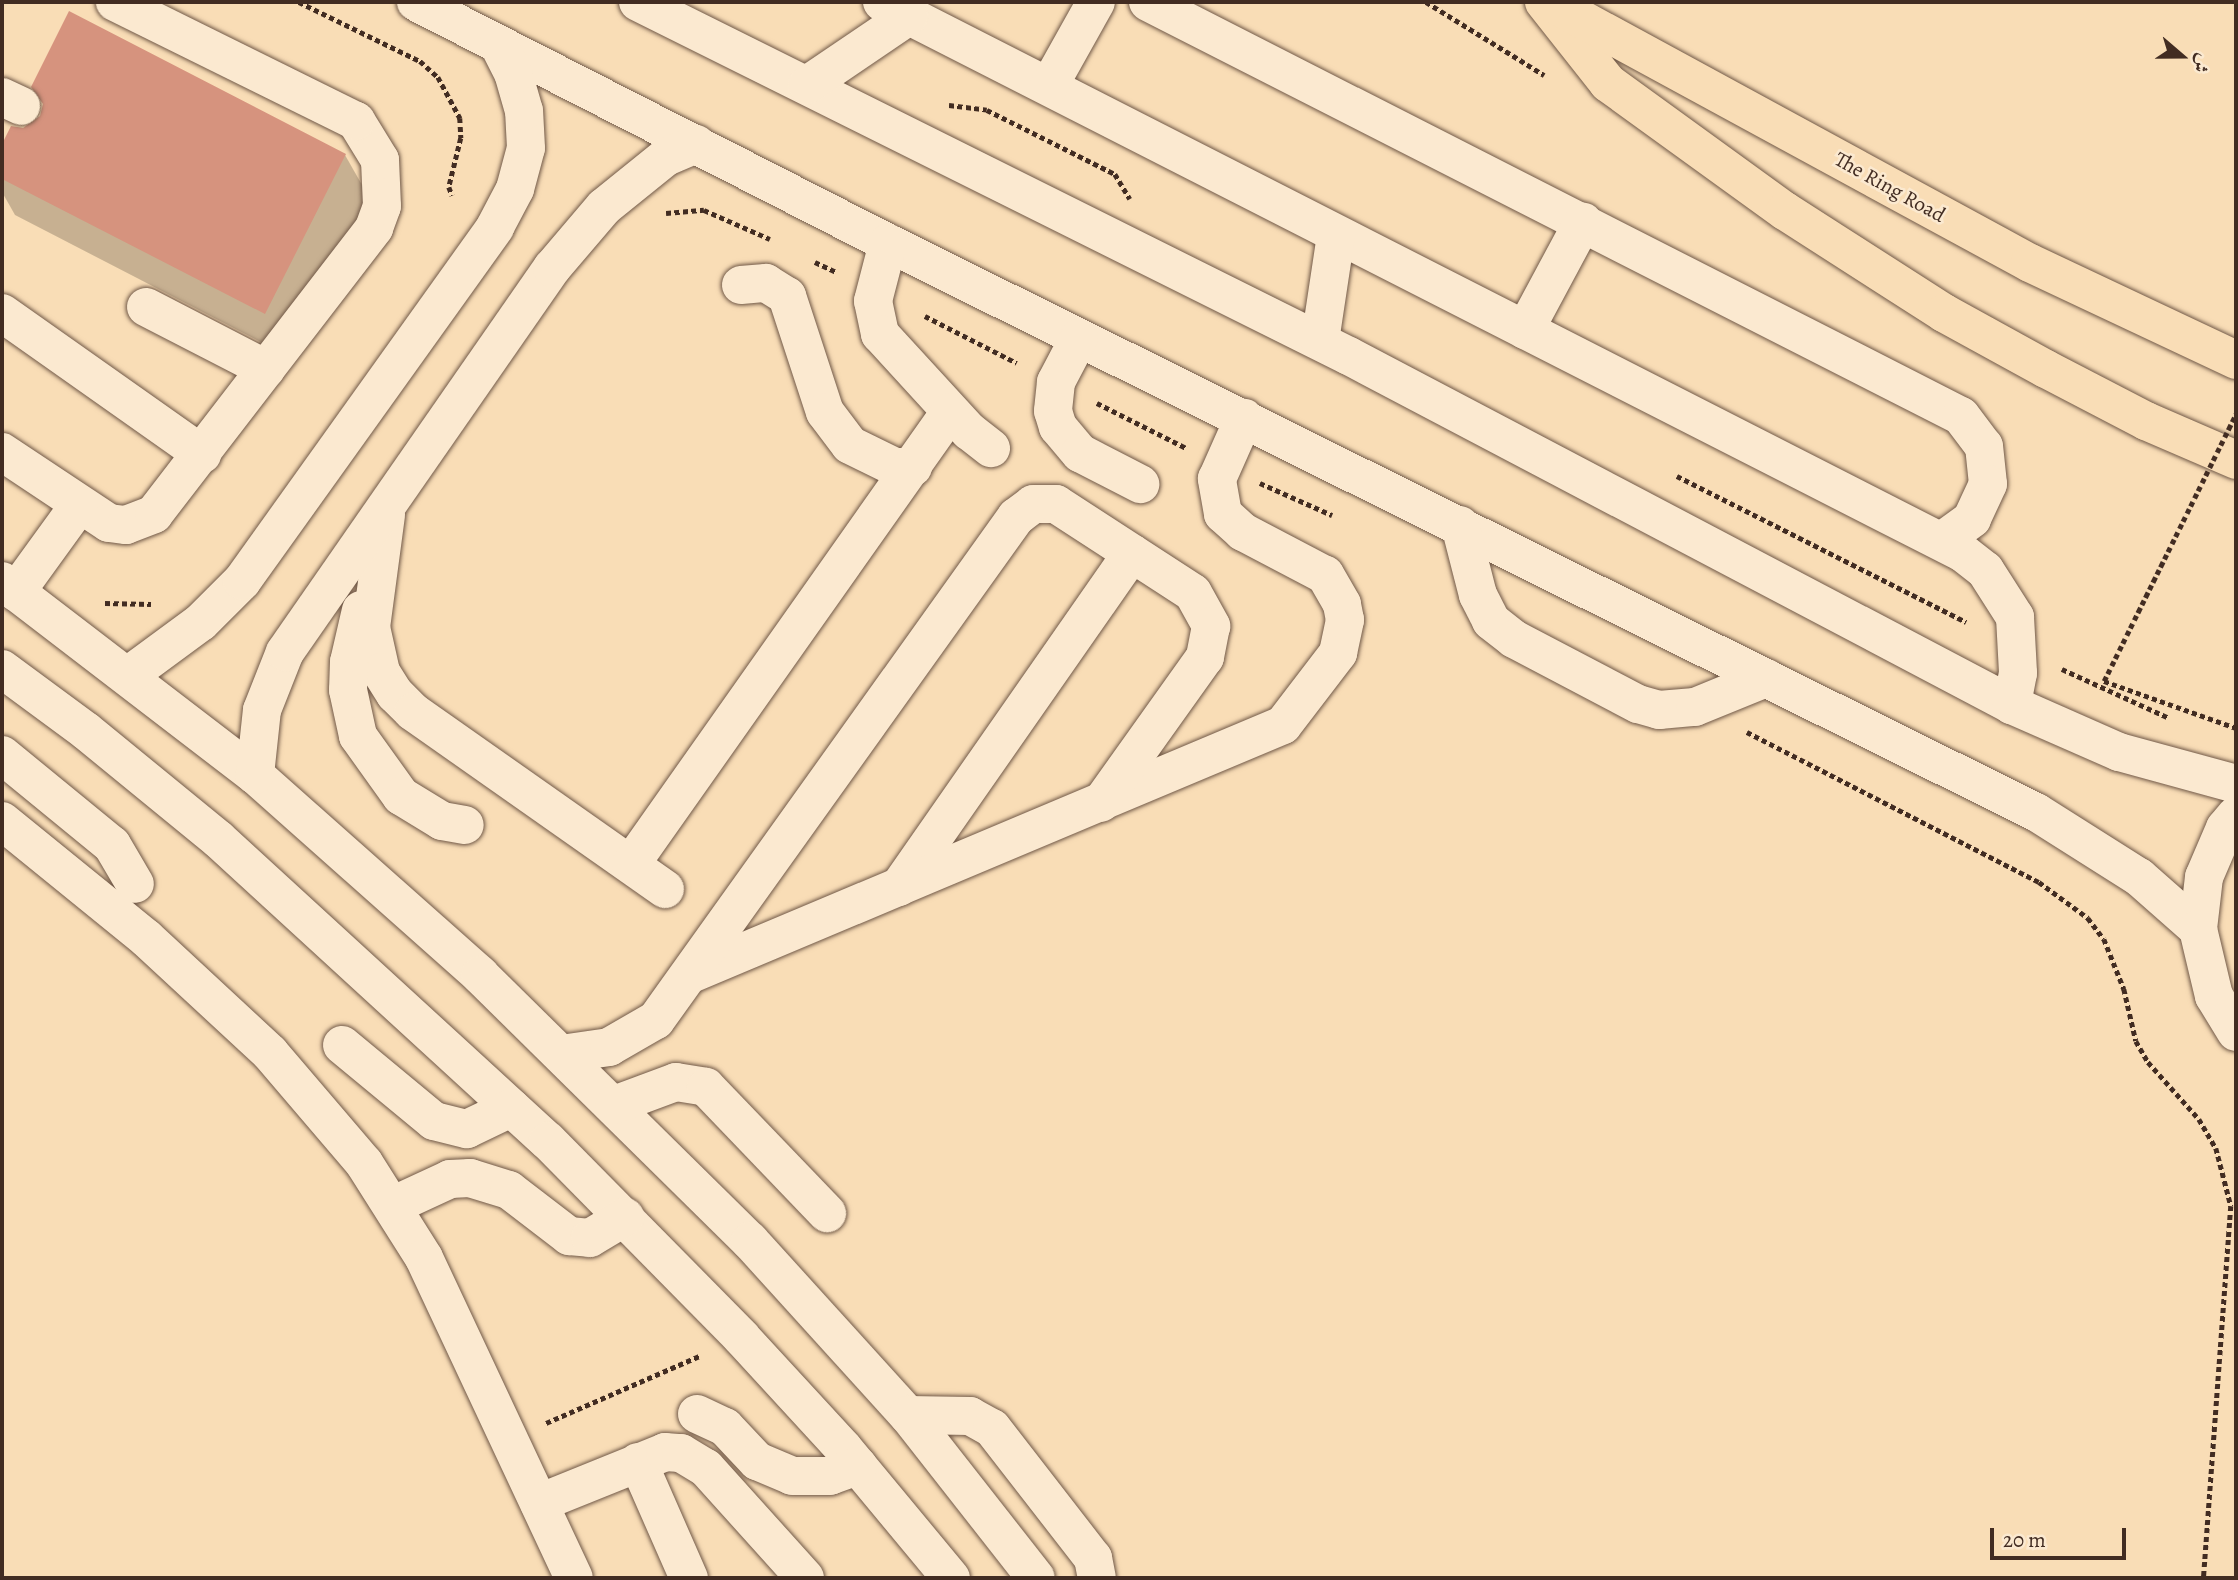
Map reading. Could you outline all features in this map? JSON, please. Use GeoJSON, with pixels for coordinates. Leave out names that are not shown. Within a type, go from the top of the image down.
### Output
{"type":"FeatureCollection","features":[{"type":"Feature","properties":{"kind":"highway"},"geometry":{"type":"LineString","coordinates":[[1544,2],[1608,83],[1784,211],[1944,313],[2146,421],[2236,460]]}},
{"type":"Feature","properties":{"kind":"highway","name":"The Ring Road"},"geometry":{"type":"LineString","coordinates":[[1550,2],[2030,263],[2236,360]]}},
{"type":"Feature","properties":{"kind":"street"},"geometry":{"type":"LineString","coordinates":[[2,452],[109,523],[141,522],[164,503],[374,228],[382,206],[380,160],[363,130],[337,107],[115,2]]}},
{"type":"Feature","properties":{"kind":"street"},"geometry":{"type":"LineString","coordinates":[[416,2],[888,243],[1460,524],[2073,833],[2138,877],[2197,929]]}},
{"type":"Feature","properties":{"kind":"street"},"geometry":{"type":"LineString","coordinates":[[638,2],[1320,341],[2011,705],[2119,752],[2236,784]]}},
{"type":"Feature","properties":{"kind":"street"},"geometry":{"type":"LineString","coordinates":[[1049,86],[1096,2]]}},
{"type":"Feature","properties":{"kind":"street"},"geometry":{"type":"LineString","coordinates":[[1147,2],[1961,416],[1984,446],[1988,484],[1972,519],[1942,541]]}},
{"type":"Feature","properties":{"kind":"street"},"geometry":{"type":"LineString","coordinates":[[807,85],[895,9],[1942,541],[1985,570],[2014,617],[2018,673],[2011,705]]}},
{"type":"Feature","properties":{"kind":"street"},"geometry":{"type":"LineString","coordinates":[[128,674],[201,622],[242,581],[495,227],[515,189],[526,148],[524,111],[514,75],[499,44]]}},
{"type":"Feature","properties":{"kind":"street"},"geometry":{"type":"LineString","coordinates":[[255,775],[262,710],[280,662],[387,505],[576,236],[634,181],[696,144]]}},
{"type":"Feature","properties":{"kind":"street"},"geometry":{"type":"LineString","coordinates":[[1525,330],[1583,222]]}},
{"type":"Feature","properties":{"kind":"street"},"geometry":{"type":"LineString","coordinates":[[1320,341],[1336,235]]}},
{"type":"Feature","properties":{"kind":"street"},"geometry":{"type":"LineString","coordinates":[[888,243],[875,291],[874,318],[887,346],[927,381],[950,412],[991,449]]}},
{"type":"Feature","properties":{"kind":"street"},"geometry":{"type":"LineString","coordinates":[[741,285],[766,283],[787,296],[825,412],[843,437],[870,458],[895,467],[913,467]]}},
{"type":"Feature","properties":{"kind":"street"},"geometry":{"type":"LineString","coordinates":[[146,307],[266,369]]}},
{"type":"Feature","properties":{"kind":"street"},"geometry":{"type":"LineString","coordinates":[[2,313],[201,454]]}},
{"type":"Feature","properties":{"kind":"street"},"geometry":{"type":"LineString","coordinates":[[1079,338],[1056,382],[1053,411],[1067,442],[1080,453],[1140,484]]}},
{"type":"Feature","properties":{"kind":"street"},"geometry":{"type":"LineString","coordinates":[[631,864],[950,412]]}},
{"type":"Feature","properties":{"kind":"street"},"geometry":{"type":"LineString","coordinates":[[691,974],[1283,725],[1338,653],[1343,637],[1342,604],[1325,575],[1243,532],[1223,514],[1217,497],[1222,467],[1244,418]]}},
{"type":"Feature","properties":{"kind":"street"},"geometry":{"type":"LineString","coordinates":[[561,1054],[609,1047],[634,1036],[656,1020],[1023,509],[1056,504],[1202,602],[1212,626],[1211,642],[1101,803]]}},
{"type":"Feature","properties":{"kind":"street"},"geometry":{"type":"LineString","coordinates":[[79,505],[9,587],[128,674],[255,775],[481,975],[750,1241],[908,1415],[1036,1578]]}},
{"type":"Feature","properties":{"kind":"street"},"geometry":{"type":"LineString","coordinates":[[387,505],[376,581],[374,650],[395,694],[413,712],[665,890]]}},
{"type":"Feature","properties":{"kind":"street"},"geometry":{"type":"LineString","coordinates":[[1460,524],[1478,595],[1491,621],[1514,639],[1638,704],[1659,709],[1695,707],[1766,678]]}},
{"type":"Feature","properties":{"kind":"street"},"geometry":{"type":"LineString","coordinates":[[899,887],[1132,553]]}},
{"type":"Feature","properties":{"kind":"street"},"geometry":{"type":"LineString","coordinates":[[376,581],[359,615],[349,662],[348,690],[358,736],[401,796],[442,821],[465,825]]}},
{"type":"Feature","properties":{"kind":"street"},"geometry":{"type":"LineString","coordinates":[[2,669],[86,731],[228,847],[625,1217],[858,1466],[948,1576]]}},
{"type":"Feature","properties":{"kind":"street"},"geometry":{"type":"LineString","coordinates":[[2,755],[112,845],[135,884]]}},
{"type":"Feature","properties":{"kind":"street"},"geometry":{"type":"LineString","coordinates":[[2236,815],[2225,828],[2204,877],[2197,929],[2214,996],[2236,1032]]}},
{"type":"Feature","properties":{"kind":"street"},"geometry":{"type":"LineString","coordinates":[[2,821],[146,938],[270,1053],[324,1112],[394,1205],[424,1258],[574,1578]]}},
{"type":"Feature","properties":{"kind":"street"},"geometry":{"type":"LineString","coordinates":[[342,1045],[434,1121],[467,1129],[511,1108]]}},
{"type":"Feature","properties":{"kind":"street"},"geometry":{"type":"LineString","coordinates":[[614,1105],[676,1082],[706,1087],[827,1213]]}},
{"type":"Feature","properties":{"kind":"street"},"geometry":{"type":"LineString","coordinates":[[394,1205],[450,1179],[470,1178],[509,1189],[569,1236],[590,1238],[625,1217]]}},
{"type":"Feature","properties":{"kind":"street"},"geometry":{"type":"LineString","coordinates":[[697,1415],[725,1427],[757,1461],[792,1476],[830,1476],[858,1466]]}},
{"type":"Feature","properties":{"kind":"street"},"geometry":{"type":"LineString","coordinates":[[908,1415],[971,1416],[992,1428],[1093,1558],[1097,1578]]}},
{"type":"Feature","properties":{"kind":"street"},"geometry":{"type":"LineString","coordinates":[[539,1503],[665,1452],[695,1458],[805,1578]]}},
{"type":"Feature","properties":{"kind":"street"},"geometry":{"type":"LineString","coordinates":[[638,1462],[689,1578]]}},
{"type":"Feature","properties":{"kind":"path"},"geometry":{"type":"LineString","coordinates":[[299,2],[420,61],[438,77],[460,118],[461,138],[449,187],[452,195]]}},
{"type":"Feature","properties":{"kind":"path"},"geometry":{"type":"LineString","coordinates":[[658,215],[704,210],[727,216],[784,245]]}},
{"type":"Feature","properties":{"kind":"path"},"geometry":{"type":"LineString","coordinates":[[806,257],[1222,467],[1344,520]]}},
{"type":"Feature","properties":{"kind":"path"},"geometry":{"type":"LineString","coordinates":[[2236,414],[2104,681],[2236,728]]}},
{"type":"Feature","properties":{"kind":"path"},"geometry":{"type":"LineString","coordinates":[[96,600],[136,607],[159,601]]}},
{"type":"Feature","properties":{"kind":"path"},"geometry":{"type":"LineString","coordinates":[[1737,727],[2039,882],[2088,918],[2104,939],[2124,989],[2136,1041],[2148,1062],[2199,1119],[2216,1147],[2231,1206],[2204,1578]]}},
{"type":"Feature","properties":{"kind":"path"},"geometry":{"type":"LineString","coordinates":[[510,1439],[741,1338]]}},
{"type":"Feature","properties":{"kind":"building"},"geometry":{"type":"Polygon","coordinates":[[[69,11],[346,154],[265,314],[2,179],[2,144],[11,126],[23,128],[40,116],[43,104],[31,87],[69,11]]]}}]}
